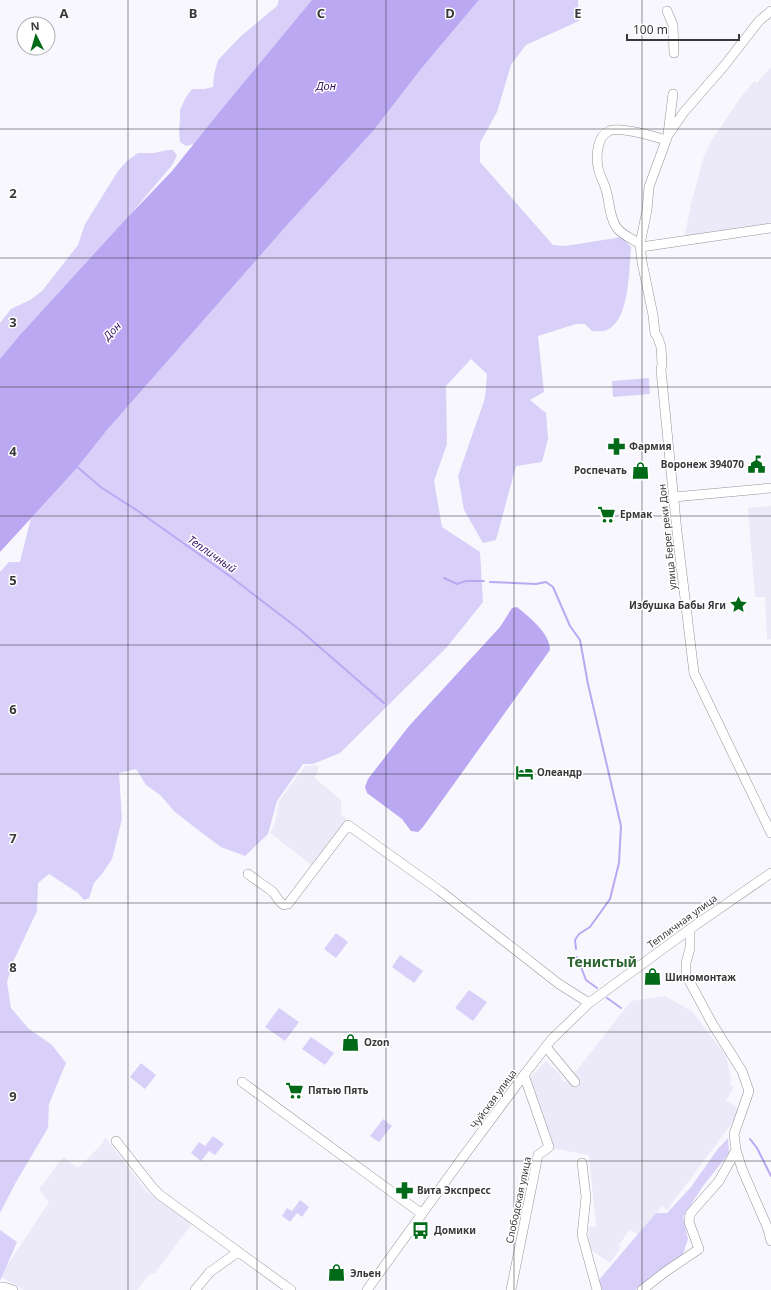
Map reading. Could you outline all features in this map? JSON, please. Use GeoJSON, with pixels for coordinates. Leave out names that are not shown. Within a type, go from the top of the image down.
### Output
{"type":"FeatureCollection","features":[{"type":"Feature","properties":{"kind":"street"},"geometry":{"type":"LineString","coordinates":[[667,11],[673,25],[674,53]]}},
{"type":"Feature","properties":{"kind":"street","name":"улица Берег реки Дон"},"geometry":{"type":"LineString","coordinates":[[771,11],[759,21],[724,66],[684,112],[667,138],[649,187],[647,210],[640,246],[655,333],[661,346],[661,370],[694,673],[771,833]]}},
{"type":"Feature","properties":{"kind":"street"},"geometry":{"type":"LineString","coordinates":[[672,94],[667,138],[620,130],[609,130],[601,137],[598,150],[598,166],[606,190],[613,221],[618,230],[640,246],[771,228]]}},
{"type":"Feature","properties":{"kind":"street"},"geometry":{"type":"LineString","coordinates":[[674,497],[771,488]]}},
{"type":"Feature","properties":{"kind":"street"},"geometry":{"type":"LineString","coordinates":[[248,874],[273,892],[280,902],[284,905],[288,904],[348,825],[439,890],[559,984],[589,1003]]}},
{"type":"Feature","properties":{"kind":"street","name":"Тепличная улица"},"geometry":{"type":"LineString","coordinates":[[589,1003],[690,929],[771,873]]}},
{"type":"Feature","properties":{"kind":"street"},"geometry":{"type":"LineString","coordinates":[[690,929],[690,948],[686,963],[686,975],[713,1025],[742,1071],[749,1090],[734,1134],[736,1150],[742,1169],[768,1229],[771,1241]]}},
{"type":"Feature","properties":{"kind":"street","name":"Чуйская улица"},"geometry":{"type":"LineString","coordinates":[[368,1290],[524,1075],[546,1047],[589,1003]]}},
{"type":"Feature","properties":{"kind":"street"},"geometry":{"type":"LineString","coordinates":[[546,1047],[575,1082]]}},
{"type":"Feature","properties":{"kind":"street","name":"Слободская улица"},"geometry":{"type":"LineString","coordinates":[[511,1290],[538,1155],[549,1147],[524,1075]]}},
{"type":"Feature","properties":{"kind":"street"},"geometry":{"type":"LineString","coordinates":[[242,1082],[422,1214]]}},
{"type":"Feature","properties":{"kind":"street"},"geometry":{"type":"LineString","coordinates":[[116,1141],[148,1183],[160,1195],[291,1290]]}},
{"type":"Feature","properties":{"kind":"street"},"geometry":{"type":"LineString","coordinates":[[642,1290],[699,1249],[689,1222],[690,1214],[719,1181],[736,1150]]}},
{"type":"Feature","properties":{"kind":"street"},"geometry":{"type":"LineString","coordinates":[[582,1162],[586,1197],[582,1235],[597,1290]]}},
{"type":"Feature","properties":{"kind":"street"},"geometry":{"type":"LineString","coordinates":[[195,1290],[210,1272],[238,1252]]}},
{"type":"Feature","properties":{"kind":"street"},"geometry":{"type":"LineString","coordinates":[[0,1287],[14,1290]]}},
{"type":"Feature","properties":{"kind":"shaded area"},"geometry":{"type":"Polygon","coordinates":[[[279,0],[316,0],[197,143],[186,146],[180,142],[180,110],[186,97],[192,89],[213,87],[214,75],[218,60],[241,36],[277,6],[279,0]]]}},
{"type":"Feature","properties":{"kind":"shaded area"},"geometry":{"type":"Polygon","coordinates":[[[479,0],[578,0],[579,21],[526,45],[511,65],[497,112],[480,143],[480,162],[553,245],[565,246],[622,237],[631,247],[627,293],[620,316],[615,324],[605,331],[592,331],[585,324],[576,324],[538,336],[544,392],[530,400],[546,413],[548,439],[542,462],[516,466],[496,540],[483,543],[464,510],[458,476],[485,398],[487,374],[471,359],[446,386],[447,444],[434,481],[442,527],[480,552],[483,602],[447,647],[340,753],[313,764],[303,764],[277,801],[268,834],[245,856],[221,847],[175,812],[160,795],[146,785],[136,769],[119,773],[122,819],[112,859],[94,883],[89,898],[84,900],[78,893],[49,874],[38,883],[37,911],[13,962],[7,982],[11,1008],[29,1029],[52,1045],[66,1063],[49,1104],[48,1128],[16,1182],[0,1213],[0,572],[9,562],[20,562],[31,518],[77,468],[107,430],[288,224],[374,130],[421,69],[479,0]]]}},
{"type":"Feature","properties":{"kind":"shaded area"},"geometry":{"type":"Polygon","coordinates":[[[771,67],[771,225],[684,238],[692,200],[704,156],[712,140],[741,97],[754,81],[757,83],[771,67]]]}},
{"type":"Feature","properties":{"kind":"shaded area"},"geometry":{"type":"Polygon","coordinates":[[[173,150],[177,155],[173,164],[63,294],[0,362],[0,323],[11,309],[30,300],[42,291],[78,245],[85,224],[118,171],[127,161],[138,153],[154,153],[173,150]]]}},
{"type":"Feature","properties":{"kind":"shaded area"},"geometry":{"type":"Polygon","coordinates":[[[649,378],[650,394],[613,397],[612,381],[649,378]]]}},
{"type":"Feature","properties":{"kind":"shaded area"},"geometry":{"type":"Polygon","coordinates":[[[771,506],[771,639],[767,640],[765,597],[755,597],[748,508],[771,506]]]}},
{"type":"Feature","properties":{"kind":"shaded area"},"geometry":{"type":"Polygon","coordinates":[[[305,766],[319,766],[315,778],[341,800],[341,814],[347,820],[313,866],[270,833],[275,824],[279,801],[305,766]]]}},
{"type":"Feature","properties":{"kind":"shaded area"},"geometry":{"type":"Polygon","coordinates":[[[336,933],[348,942],[336,958],[324,949],[336,933]]]}},
{"type":"Feature","properties":{"kind":"shaded area"},"geometry":{"type":"Polygon","coordinates":[[[400,955],[423,971],[414,983],[392,967],[400,955]]]}},
{"type":"Feature","properties":{"kind":"shaded area"},"geometry":{"type":"Polygon","coordinates":[[[469,990],[487,1002],[473,1021],[455,1008],[469,990]]]}},
{"type":"Feature","properties":{"kind":"shaded area"},"geometry":{"type":"Polygon","coordinates":[[[665,996],[692,1011],[726,1056],[731,1078],[731,1086],[734,1087],[726,1100],[741,1111],[667,1210],[662,1206],[638,1235],[630,1229],[619,1245],[621,1247],[610,1263],[591,1250],[588,1245],[589,1227],[596,1227],[589,1155],[551,1148],[528,1080],[546,1061],[560,1074],[563,1082],[569,1080],[631,1001],[665,996]]]}},
{"type":"Feature","properties":{"kind":"shaded area"},"geometry":{"type":"Polygon","coordinates":[[[279,1008],[299,1022],[285,1041],[265,1027],[279,1008]]]}},
{"type":"Feature","properties":{"kind":"shaded area"},"geometry":{"type":"Polygon","coordinates":[[[311,1037],[334,1053],[325,1065],[302,1049],[311,1037]]]}},
{"type":"Feature","properties":{"kind":"shaded area"},"geometry":{"type":"Polygon","coordinates":[[[141,1063],[156,1075],[145,1089],[130,1077],[141,1063]]]}},
{"type":"Feature","properties":{"kind":"shaded area"},"geometry":{"type":"Polygon","coordinates":[[[383,1119],[392,1126],[379,1142],[370,1136],[383,1119]]]}},
{"type":"Feature","properties":{"kind":"shaded area"},"geometry":{"type":"Polygon","coordinates":[[[213,1136],[224,1144],[215,1155],[209,1151],[201,1161],[191,1153],[199,1142],[205,1146],[213,1136]]]}},
{"type":"Feature","properties":{"kind":"shaded area"},"geometry":{"type":"Polygon","coordinates":[[[105,1137],[147,1192],[192,1224],[155,1273],[150,1274],[137,1290],[24,1290],[0,1276],[49,1202],[39,1189],[63,1157],[78,1168],[103,1143],[105,1137]]]}},
{"type":"Feature","properties":{"kind":"shaded area"},"geometry":{"type":"Polygon","coordinates":[[[728,1138],[729,1153],[703,1186],[683,1217],[688,1239],[682,1257],[638,1287],[636,1290],[600,1290],[598,1281],[656,1213],[667,1213],[691,1187],[717,1150],[728,1138]]]}},
{"type":"Feature","properties":{"kind":"shaded area"},"geometry":{"type":"Polygon","coordinates":[[[300,1200],[309,1207],[302,1217],[297,1213],[290,1222],[282,1216],[287,1208],[292,1211],[300,1200]]]}},
{"type":"Feature","properties":{"kind":"shaded area"},"geometry":{"type":"Polygon","coordinates":[[[0,1230],[17,1242],[0,1281],[0,1230]]]}},
{"type":"Feature","properties":{"kind":"water","name":"Дон"},"geometry":{"type":"Polygon","coordinates":[[[312,0],[479,0],[421,69],[374,130],[288,224],[107,430],[77,468],[0,552],[0,359],[126,219],[172,171],[312,0]]]}},
{"type":"Feature","properties":{"kind":"water"},"geometry":{"type":"Polygon","coordinates":[[[517,607],[543,632],[547,638],[550,650],[423,827],[418,832],[411,831],[402,819],[367,793],[365,787],[368,779],[409,726],[500,627],[512,608],[517,607]]]}},
{"type":"Feature","properties":{"kind":"waterway","name":"Тепличный"},"geometry":{"type":"LineString","coordinates":[[76,466],[102,488],[138,511],[231,577],[300,630],[384,703]]}},
{"type":"Feature","properties":{"kind":"waterway"},"geometry":{"type":"LineString","coordinates":[[444,578],[457,584],[466,581],[484,581]]}},
{"type":"Feature","properties":{"kind":"waterway"},"geometry":{"type":"LineString","coordinates":[[490,582],[536,584],[546,582],[553,587],[570,626],[580,640],[588,684],[621,826],[619,863],[610,899],[590,927],[579,934],[575,940],[576,949]]}},
{"type":"Feature","properties":{"kind":"waterway"},"geometry":{"type":"LineString","coordinates":[[577,957],[586,980],[597,988]]}},
{"type":"Feature","properties":{"kind":"waterway"},"geometry":{"type":"LineString","coordinates":[[607,998],[621,1008]]}},
{"type":"Feature","properties":{"kind":"waterway"},"geometry":{"type":"LineString","coordinates":[[750,1139],[757,1148],[771,1176]]}},
{"type":"Feature","properties":{"kind":"place","name":"Фармия"},"geometry":{"type":"Point","coordinates":[616,446]}},
{"type":"Feature","properties":{"kind":"place","name":"Воронеж 394070"},"geometry":{"type":"Point","coordinates":[757,464]}},
{"type":"Feature","properties":{"kind":"place","name":"Роспечать"},"geometry":{"type":"Point","coordinates":[640,470]}},
{"type":"Feature","properties":{"kind":"place","name":"Ермак"},"geometry":{"type":"Point","coordinates":[607,514]}},
{"type":"Feature","properties":{"kind":"place","name":"Избушка Бабы Яги"},"geometry":{"type":"Point","coordinates":[739,605]}},
{"type":"Feature","properties":{"kind":"place","name":"Олеандр"},"geometry":{"type":"Point","coordinates":[524,772]}},
{"type":"Feature","properties":{"kind":"place","name":"Шиномонтаж"},"geometry":{"type":"Point","coordinates":[652,977]}},
{"type":"Feature","properties":{"kind":"place","name":"Ozon"},"geometry":{"type":"Point","coordinates":[351,1042]}},
{"type":"Feature","properties":{"kind":"place","name":"Пятью Пять"},"geometry":{"type":"Point","coordinates":[295,1090]}},
{"type":"Feature","properties":{"kind":"place","name":"Вита Экспресс"},"geometry":{"type":"Point","coordinates":[404,1190]}},
{"type":"Feature","properties":{"kind":"place","name":"Домики"},"geometry":{"type":"Point","coordinates":[421,1230]}},
{"type":"Feature","properties":{"kind":"place","name":"Эльен"},"geometry":{"type":"Point","coordinates":[337,1273]}},
{"type":"Feature","properties":{"kind":"district","name":"Тенистый"},"geometry":{"type":"Point","coordinates":[602,962]}}]}
